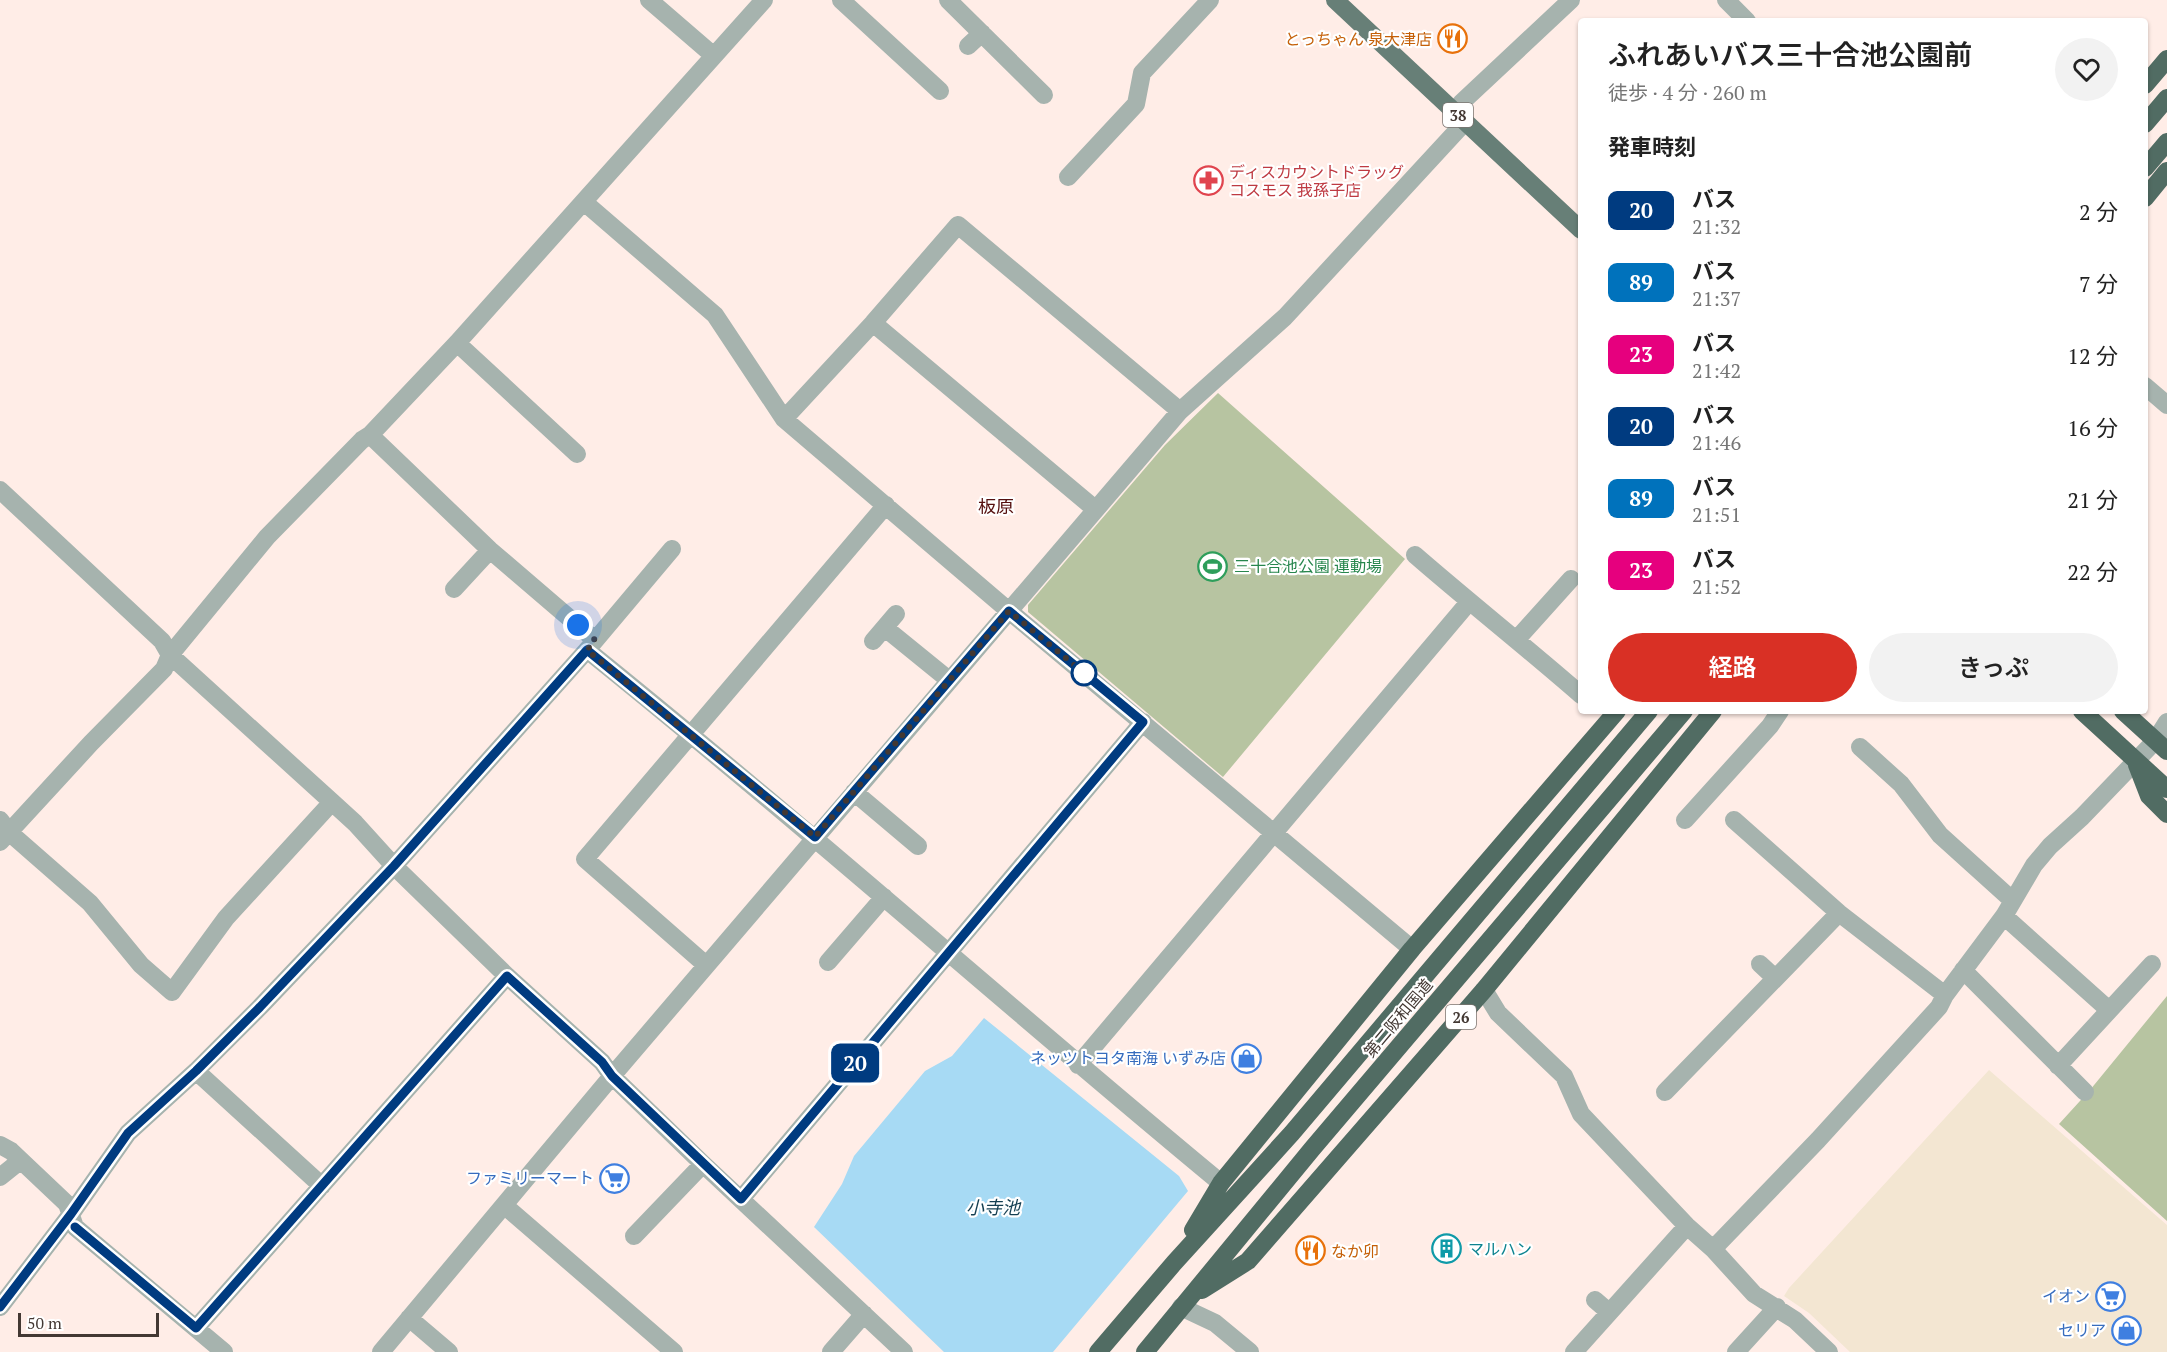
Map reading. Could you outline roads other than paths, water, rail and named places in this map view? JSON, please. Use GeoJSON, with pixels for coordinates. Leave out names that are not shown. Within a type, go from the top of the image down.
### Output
{"type":"FeatureCollection","features":[{"type":"Feature","properties":{"kind":"highway"},"geometry":{"type":"LineString","coordinates":[[2148,81],[2167,59]]}},
{"type":"Feature","properties":{"kind":"highway"},"geometry":{"type":"LineString","coordinates":[[2148,120],[2167,98]]}},
{"type":"Feature","properties":{"kind":"highway"},"geometry":{"type":"LineString","coordinates":[[2148,164],[2167,142]]}},
{"type":"Feature","properties":{"kind":"highway"},"geometry":{"type":"LineString","coordinates":[[2148,194],[2167,171]]}},
{"type":"Feature","properties":{"kind":"highway","name":"第二阪和国道"},"geometry":{"type":"LineString","coordinates":[[1174,1263],[1221,1183],[1412,949],[1609,714]]}},
{"type":"Feature","properties":{"kind":"highway","name":"第二阪和国道"},"geometry":{"type":"LineString","coordinates":[[1098,1352],[1174,1263],[1292,1133],[1645,714]]}},
{"type":"Feature","properties":{"kind":"highway","name":"第二阪和国道"},"geometry":{"type":"LineString","coordinates":[[1145,1352],[1312,1149],[1681,714]]}},
{"type":"Feature","properties":{"kind":"highway","name":"26"},"geometry":{"type":"LineString","coordinates":[[1184,1303],[1248,1261],[1484,990],[1711,714]]}},
{"type":"Feature","properties":{"kind":"highway"},"geometry":{"type":"LineString","coordinates":[[2085,714],[2167,789]]}},
{"type":"Feature","properties":{"kind":"highway"},"geometry":{"type":"LineString","coordinates":[[2126,714],[2161,746]]}},
{"type":"Feature","properties":{"kind":"highway"},"geometry":{"type":"LineString","coordinates":[[2135,761],[2149,796],[2167,814]]}},
{"type":"Feature","properties":{"kind":"main road","name":"38"},"geometry":{"type":"LineString","coordinates":[[1335,0],[1578,227]]}},
{"type":"Feature","properties":{"kind":"street"},"geometry":{"type":"LineString","coordinates":[[649,0],[714,56]]}},
{"type":"Feature","properties":{"kind":"street"},"geometry":{"type":"LineString","coordinates":[[332,802],[226,918],[172,992],[141,965],[90,903],[3,831],[164,669],[170,655],[267,537],[362,440],[370,435],[457,342],[764,0]]}},
{"type":"Feature","properties":{"kind":"street"},"geometry":{"type":"LineString","coordinates":[[842,0],[940,91]]}},
{"type":"Feature","properties":{"kind":"street"},"geometry":{"type":"LineString","coordinates":[[948,0],[982,33],[1032,91]]}},
{"type":"Feature","properties":{"kind":"street"},"geometry":{"type":"LineString","coordinates":[[1068,177],[1136,104],[1142,73],[1210,0]]}},
{"type":"Feature","properties":{"kind":"street"},"geometry":{"type":"LineString","coordinates":[[381,1352],[706,965],[1180,411],[1285,317],[1465,122],[1461,103],[1571,0]]}},
{"type":"Feature","properties":{"kind":"street"},"geometry":{"type":"LineString","coordinates":[[1726,0],[1744,18]]}},
{"type":"Feature","properties":{"kind":"street"},"geometry":{"type":"LineString","coordinates":[[969,46],[982,33]]}},
{"type":"Feature","properties":{"kind":"street"},"geometry":{"type":"LineString","coordinates":[[584,202],[715,315],[784,419],[1412,949]]}},
{"type":"Feature","properties":{"kind":"street"},"geometry":{"type":"LineString","coordinates":[[784,419],[873,323],[958,225],[1180,411]]}},
{"type":"Feature","properties":{"kind":"street"},"geometry":{"type":"LineString","coordinates":[[873,323],[1095,509]]}},
{"type":"Feature","properties":{"kind":"street"},"geometry":{"type":"LineString","coordinates":[[457,342],[577,454]]}},
{"type":"Feature","properties":{"kind":"street"},"geometry":{"type":"LineString","coordinates":[[2148,389],[2167,405]]}},
{"type":"Feature","properties":{"kind":"street"},"geometry":{"type":"LineString","coordinates":[[370,435],[591,645],[691,734],[815,837],[1078,1065],[1221,1183]]}},
{"type":"Feature","properties":{"kind":"street"},"geometry":{"type":"LineString","coordinates":[[0,490],[162,641],[170,655],[355,823],[394,866],[507,976],[602,1062],[612,1076],[703,1164],[904,1352]]}},
{"type":"Feature","properties":{"kind":"street"},"geometry":{"type":"LineString","coordinates":[[706,965],[585,859],[886,505]]}},
{"type":"Feature","properties":{"kind":"street"},"geometry":{"type":"LineString","coordinates":[[0,1307],[71,1214],[128,1133],[196,1071],[260,1007],[394,866],[591,645],[672,549]]}},
{"type":"Feature","properties":{"kind":"street"},"geometry":{"type":"LineString","coordinates":[[454,589],[490,550]]}},
{"type":"Feature","properties":{"kind":"street"},"geometry":{"type":"LineString","coordinates":[[1414,555],[1578,692]]}},
{"type":"Feature","properties":{"kind":"street"},"geometry":{"type":"LineString","coordinates":[[1517,639],[1571,579]]}},
{"type":"Feature","properties":{"kind":"street"},"geometry":{"type":"LineString","coordinates":[[1078,1065],[1469,602]]}},
{"type":"Feature","properties":{"kind":"street"},"geometry":{"type":"LineString","coordinates":[[885,627],[949,680]]}},
{"type":"Feature","properties":{"kind":"street"},"geometry":{"type":"LineString","coordinates":[[1685,820],[1770,726],[1778,714]]}},
{"type":"Feature","properties":{"kind":"street"},"geometry":{"type":"LineString","coordinates":[[741,1199],[1143,722]]}},
{"type":"Feature","properties":{"kind":"street"},"geometry":{"type":"LineString","coordinates":[[1713,1249],[1818,1140],[1939,1007],[1945,994],[2008,908],[2034,865],[2135,761],[2161,746],[2167,722]]}},
{"type":"Feature","properties":{"kind":"street"},"geometry":{"type":"LineString","coordinates":[[1860,747],[1901,784],[1940,835],[2109,1010]]}},
{"type":"Feature","properties":{"kind":"street"},"geometry":{"type":"LineString","coordinates":[[854,792],[918,846]]}},
{"type":"Feature","properties":{"kind":"street"},"geometry":{"type":"LineString","coordinates":[[1734,820],[1839,913],[1945,994]]}},
{"type":"Feature","properties":{"kind":"street"},"geometry":{"type":"LineString","coordinates":[[828,963],[884,897]]}},
{"type":"Feature","properties":{"kind":"street"},"geometry":{"type":"LineString","coordinates":[[1665,1092],[1839,913]]}},
{"type":"Feature","properties":{"kind":"street"},"geometry":{"type":"LineString","coordinates":[[1760,964],[1775,978]]}},
{"type":"Feature","properties":{"kind":"street"},"geometry":{"type":"LineString","coordinates":[[2058,1066],[2152,964]]}},
{"type":"Feature","properties":{"kind":"street"},"geometry":{"type":"LineString","coordinates":[[1964,970],[2085,1092]]}},
{"type":"Feature","properties":{"kind":"street"},"geometry":{"type":"LineString","coordinates":[[196,1328],[507,976]]}},
{"type":"Feature","properties":{"kind":"street"},"geometry":{"type":"LineString","coordinates":[[1484,990],[1498,1013],[1564,1076],[1581,1114],[1754,1294],[1795,1320],[1824,1350]]}},
{"type":"Feature","properties":{"kind":"street"},"geometry":{"type":"LineString","coordinates":[[196,1071],[322,1186]]}},
{"type":"Feature","properties":{"kind":"street"},"geometry":{"type":"LineString","coordinates":[[0,1145],[11,1151],[67,1204],[75,1227],[224,1352]]}},
{"type":"Feature","properties":{"kind":"street"},"geometry":{"type":"LineString","coordinates":[[0,1177],[20,1161]]}},
{"type":"Feature","properties":{"kind":"street"},"geometry":{"type":"LineString","coordinates":[[634,1236],[703,1164]]}},
{"type":"Feature","properties":{"kind":"street"},"geometry":{"type":"LineString","coordinates":[[505,1206],[674,1352]]}},
{"type":"Feature","properties":{"kind":"street"},"geometry":{"type":"LineString","coordinates":[[1574,1352],[1687,1226]]}},
{"type":"Feature","properties":{"kind":"street"},"geometry":{"type":"LineString","coordinates":[[1595,1300],[1609,1312]]}},
{"type":"Feature","properties":{"kind":"street"},"geometry":{"type":"LineString","coordinates":[[1184,1303],[1215,1323],[1250,1352]]}},
{"type":"Feature","properties":{"kind":"street"},"geometry":{"type":"LineString","coordinates":[[1736,1352],[1777,1307]]}},
{"type":"Feature","properties":{"kind":"street"},"geometry":{"type":"LineString","coordinates":[[831,1352],[864,1314]]}},
{"type":"Feature","properties":{"kind":"street"},"geometry":{"type":"LineString","coordinates":[[409,1318],[449,1352]]}},
{"type":"Feature","properties":{"kind":"water","name":"小寺池"},"geometry":{"type":"Polygon","coordinates":[[[984,1018],[1179,1176],[1188,1191],[1053,1352],[944,1352],[814,1227],[842,1184],[854,1156],[925,1071],[952,1056],[984,1018]]]}},
{"type":"Feature","properties":{"kind":"place","name":"とっちゃん 泉大津店"},"geometry":{"type":"Point","coordinates":[1453,39]}},
{"type":"Feature","properties":{"kind":"place","name":"ディスカウントドラッグ コスモス 我孫子店"},"geometry":{"type":"Point","coordinates":[1208,181]}},
{"type":"Feature","properties":{"kind":"place","name":"三十合池公園 運動場"},"geometry":{"type":"Point","coordinates":[1213,566]}},
{"type":"Feature","properties":{"kind":"place","name":"ネッツトヨタ南海 いずみ店"},"geometry":{"type":"Point","coordinates":[1247,1058]}},
{"type":"Feature","properties":{"kind":"place","name":"ファミリーマート"},"geometry":{"type":"Point","coordinates":[615,1178]}},
{"type":"Feature","properties":{"kind":"place","name":"マルハン"},"geometry":{"type":"Point","coordinates":[1447,1249]}},
{"type":"Feature","properties":{"kind":"place","name":"なか卯"},"geometry":{"type":"Point","coordinates":[1310,1251]}},
{"type":"Feature","properties":{"kind":"place","name":"イオン"},"geometry":{"type":"Point","coordinates":[2111,1296]}},
{"type":"Feature","properties":{"kind":"place","name":"セリア"},"geometry":{"type":"Point","coordinates":[2127,1330]}},
{"type":"Feature","properties":{"kind":"district","name":"板原"},"geometry":{"type":"Point","coordinates":[996,506]}}]}
